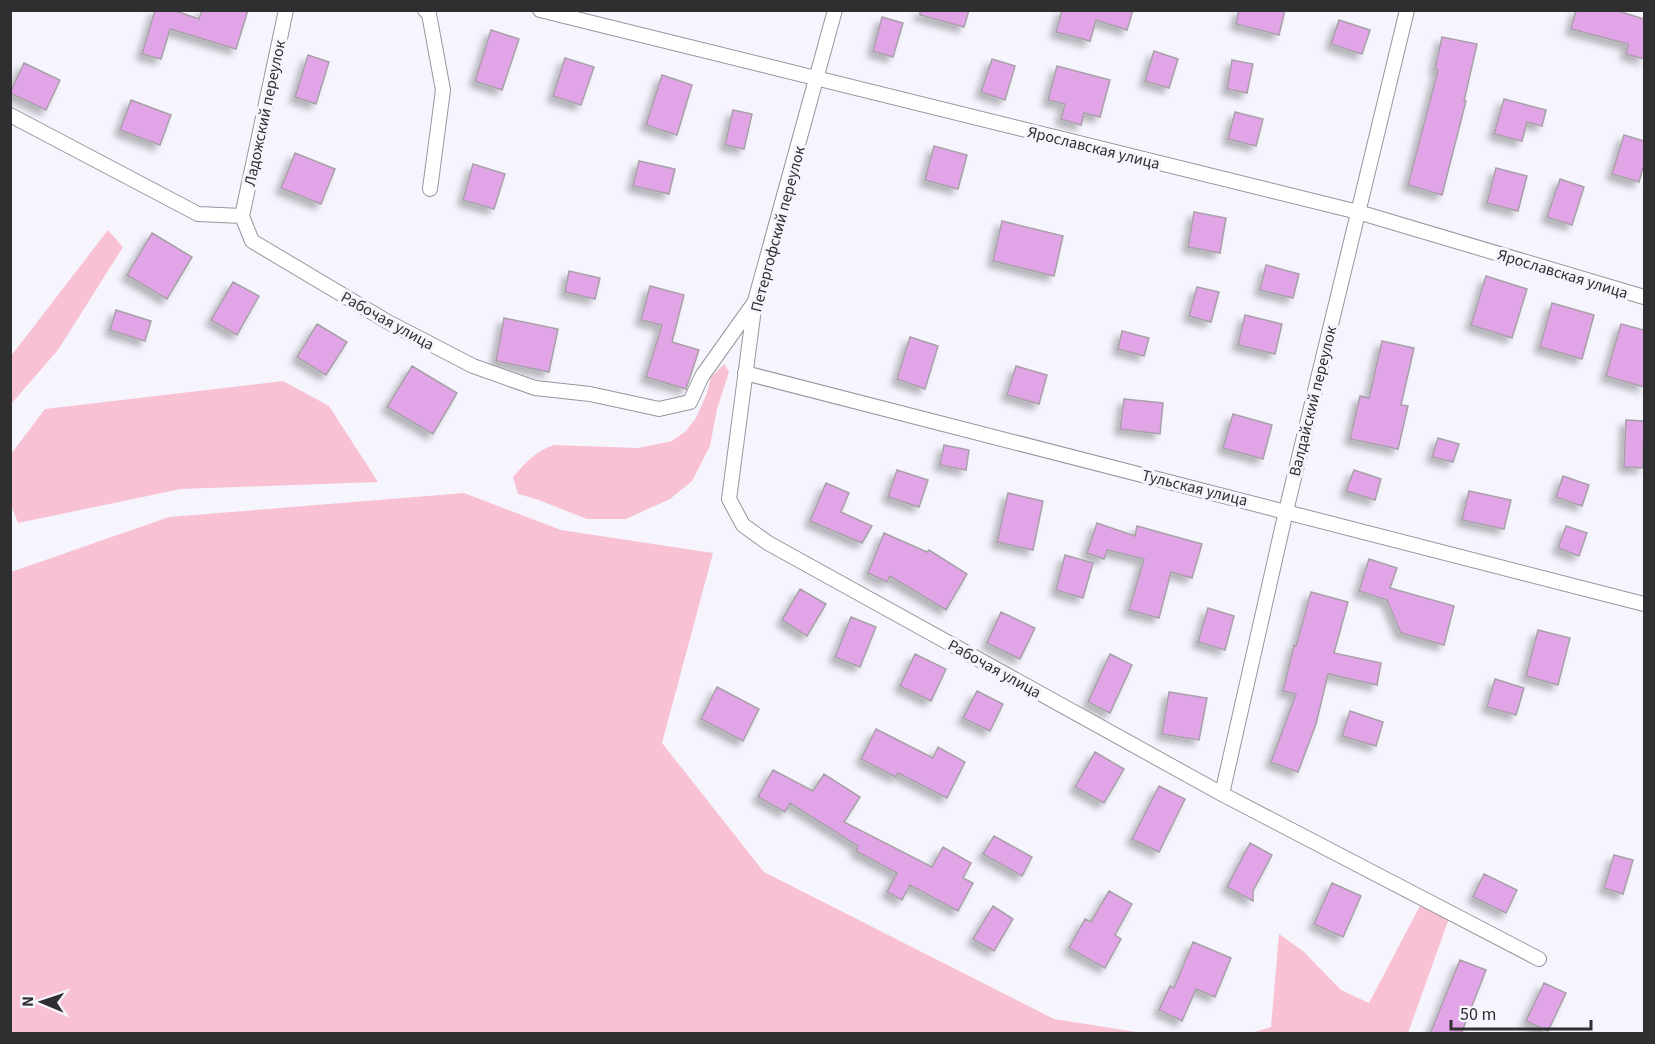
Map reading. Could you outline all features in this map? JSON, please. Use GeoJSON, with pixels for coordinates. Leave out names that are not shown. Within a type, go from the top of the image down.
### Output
{"type":"FeatureCollection","features":[{"type":"Feature","properties":{"kind":"street","name":"Ладожский переулок"},"geometry":{"type":"LineString","coordinates":[[242,216],[286,10]]}},
{"type":"Feature","properties":{"kind":"street"},"geometry":{"type":"LineString","coordinates":[[425,10],[429,14],[443,90],[430,189]]}},
{"type":"Feature","properties":{"kind":"street","name":"Ярославская улица"},"geometry":{"type":"LineString","coordinates":[[540,10],[1358,212],[1644,297]]}},
{"type":"Feature","properties":{"kind":"street","name":"Петергофский переулок"},"geometry":{"type":"LineString","coordinates":[[768,543],[743,525],[729,498],[755,301],[818,79],[835,10]]}},
{"type":"Feature","properties":{"kind":"street","name":"Валдайский переулок"},"geometry":{"type":"LineString","coordinates":[[1222,794],[1286,511],[1407,10]]}},
{"type":"Feature","properties":{"kind":"street"},"geometry":{"type":"LineString","coordinates":[[10,115],[198,214],[242,216]]}},
{"type":"Feature","properties":{"kind":"street","name":"Рабочая улица"},"geometry":{"type":"LineString","coordinates":[[242,216],[252,241],[388,322],[473,366],[535,388],[590,394],[659,409],[690,402],[702,376],[755,301]]}},
{"type":"Feature","properties":{"kind":"street","name":"Тульская улица"},"geometry":{"type":"LineString","coordinates":[[745,373],[1644,604]]}},
{"type":"Feature","properties":{"kind":"street","name":"Рабочая улица"},"geometry":{"type":"LineString","coordinates":[[768,543],[1222,794],[1539,959]]}},
{"type":"Feature","properties":{"kind":"shaded area"},"geometry":{"type":"Polygon","coordinates":[[[108,230],[123,247],[58,350],[11,404],[11,356],[108,230]]]}},
{"type":"Feature","properties":{"kind":"shaded area"},"geometry":{"type":"Polygon","coordinates":[[[724,364],[729,372],[717,409],[710,446],[692,481],[670,499],[626,519],[587,519],[518,494],[513,477],[536,454],[554,445],[638,448],[672,441],[686,431],[696,418],[711,377],[724,364]]]}},
{"type":"Feature","properties":{"kind":"shaded area"},"geometry":{"type":"Polygon","coordinates":[[[283,381],[329,406],[378,482],[181,489],[18,523],[11,505],[11,454],[45,409],[283,381]]]}},
{"type":"Feature","properties":{"kind":"shaded area"},"geometry":{"type":"Polygon","coordinates":[[[464,493],[561,530],[713,553],[662,743],[764,872],[1054,1019],[1143,1033],[11,1033],[11,572],[169,517],[464,493]]]}},
{"type":"Feature","properties":{"kind":"shaded area"},"geometry":{"type":"Polygon","coordinates":[[[1424,898],[1452,910],[1408,1033],[1248,1034],[1271,1027],[1279,934],[1303,951],[1341,990],[1369,1003],[1424,898]]]}},
{"type":"Feature","properties":{"kind":"building"},"geometry":{"type":"Polygon","coordinates":[[[155,10],[173,10],[199,19],[202,10],[248,10],[236,49],[170,29],[161,59],[142,54],[155,10]]]}},
{"type":"Feature","properties":{"kind":"building"},"geometry":{"type":"Polygon","coordinates":[[[920,10],[969,10],[964,27],[920,15],[920,10]]]}},
{"type":"Feature","properties":{"kind":"building"},"geometry":{"type":"Polygon","coordinates":[[[1062,10],[1133,10],[1127,30],[1096,20],[1090,41],[1056,32],[1062,10]]]}},
{"type":"Feature","properties":{"kind":"building"},"geometry":{"type":"Polygon","coordinates":[[[1239,10],[1285,10],[1279,35],[1236,24],[1239,10]]]}},
{"type":"Feature","properties":{"kind":"building"},"geometry":{"type":"Polygon","coordinates":[[[1576,10],[1615,10],[1644,19],[1644,59],[1626,54],[1628,44],[1571,29],[1576,10]]]}},
{"type":"Feature","properties":{"kind":"building"},"geometry":{"type":"Polygon","coordinates":[[[882,17],[903,23],[893,57],[873,51],[882,17]]]}},
{"type":"Feature","properties":{"kind":"building"},"geometry":{"type":"Polygon","coordinates":[[[1339,20],[1370,30],[1362,54],[1331,44],[1339,20]]]}},
{"type":"Feature","properties":{"kind":"building"},"geometry":{"type":"Polygon","coordinates":[[[491,30],[519,39],[502,90],[475,81],[491,30]]]}},
{"type":"Feature","properties":{"kind":"building"},"geometry":{"type":"Polygon","coordinates":[[[1442,37],[1477,44],[1464,101],[1466,101],[1442,195],[1408,185],[1438,70],[1435,69],[1442,37]]]}},
{"type":"Feature","properties":{"kind":"building"},"geometry":{"type":"Polygon","coordinates":[[[1154,51],[1178,59],[1169,88],[1145,81],[1154,51]]]}},
{"type":"Feature","properties":{"kind":"building"},"geometry":{"type":"Polygon","coordinates":[[[308,55],[329,62],[316,104],[295,97],[308,55]]]}},
{"type":"Feature","properties":{"kind":"building"},"geometry":{"type":"Polygon","coordinates":[[[565,58],[594,67],[581,105],[553,96],[565,58]]]}},
{"type":"Feature","properties":{"kind":"building"},"geometry":{"type":"Polygon","coordinates":[[[992,59],[1015,66],[1005,100],[981,92],[992,59]]]}},
{"type":"Feature","properties":{"kind":"building"},"geometry":{"type":"Polygon","coordinates":[[[1232,60],[1253,64],[1247,93],[1227,89],[1232,60]]]}},
{"type":"Feature","properties":{"kind":"building"},"geometry":{"type":"Polygon","coordinates":[[[24,63],[60,80],[46,110],[10,93],[24,63]]]}},
{"type":"Feature","properties":{"kind":"building"},"geometry":{"type":"Polygon","coordinates":[[[1057,66],[1110,80],[1100,117],[1084,113],[1081,125],[1061,119],[1065,104],[1048,100],[1057,66]]]}},
{"type":"Feature","properties":{"kind":"building"},"geometry":{"type":"Polygon","coordinates":[[[662,75],[692,85],[677,135],[646,125],[662,75]]]}},
{"type":"Feature","properties":{"kind":"building"},"geometry":{"type":"Polygon","coordinates":[[[1504,99],[1546,110],[1542,126],[1527,122],[1522,141],[1494,134],[1504,99]]]}},
{"type":"Feature","properties":{"kind":"building"},"geometry":{"type":"Polygon","coordinates":[[[131,100],[171,115],[160,145],[120,130],[131,100]]]}},
{"type":"Feature","properties":{"kind":"building"},"geometry":{"type":"Polygon","coordinates":[[[733,110],[752,114],[744,149],[725,145],[733,110]]]}},
{"type":"Feature","properties":{"kind":"building"},"geometry":{"type":"Polygon","coordinates":[[[1235,112],[1263,119],[1256,146],[1228,139],[1235,112]]]}},
{"type":"Feature","properties":{"kind":"building"},"geometry":{"type":"Polygon","coordinates":[[[1624,135],[1644,141],[1644,164],[1639,182],[1612,174],[1624,135]]]}},
{"type":"Feature","properties":{"kind":"building"},"geometry":{"type":"Polygon","coordinates":[[[934,146],[967,155],[958,189],[925,180],[934,146]]]}},
{"type":"Feature","properties":{"kind":"building"},"geometry":{"type":"Polygon","coordinates":[[[295,153],[335,169],[321,204],[281,188],[295,153]]]}},
{"type":"Feature","properties":{"kind":"building"},"geometry":{"type":"Polygon","coordinates":[[[639,161],[675,169],[669,194],[633,186],[639,161]]]}},
{"type":"Feature","properties":{"kind":"building"},"geometry":{"type":"Polygon","coordinates":[[[473,164],[505,174],[494,209],[463,200],[473,164]]]}},
{"type":"Feature","properties":{"kind":"building"},"geometry":{"type":"Polygon","coordinates":[[[1496,168],[1527,176],[1518,211],[1487,203],[1496,168]]]}},
{"type":"Feature","properties":{"kind":"building"},"geometry":{"type":"Polygon","coordinates":[[[1560,179],[1584,187],[1572,225],[1547,217],[1560,179]]]}},
{"type":"Feature","properties":{"kind":"building"},"geometry":{"type":"Polygon","coordinates":[[[1194,212],[1226,218],[1220,253],[1188,247],[1194,212]]]}},
{"type":"Feature","properties":{"kind":"building"},"geometry":{"type":"Polygon","coordinates":[[[1002,221],[1063,236],[1054,276],[993,261],[1002,221]]]}},
{"type":"Feature","properties":{"kind":"building"},"geometry":{"type":"Polygon","coordinates":[[[152,233],[192,257],[167,299],[127,275],[152,233]]]}},
{"type":"Feature","properties":{"kind":"building"},"geometry":{"type":"Polygon","coordinates":[[[1266,265],[1299,274],[1293,298],[1260,290],[1266,265]]]}},
{"type":"Feature","properties":{"kind":"building"},"geometry":{"type":"Polygon","coordinates":[[[569,271],[600,278],[595,299],[565,292],[569,271]]]}},
{"type":"Feature","properties":{"kind":"building"},"geometry":{"type":"Polygon","coordinates":[[[1486,276],[1527,289],[1512,338],[1471,325],[1486,276]]]}},
{"type":"Feature","properties":{"kind":"building"},"geometry":{"type":"Polygon","coordinates":[[[233,282],[259,296],[237,335],[211,320],[233,282]]]}},
{"type":"Feature","properties":{"kind":"building"},"geometry":{"type":"Polygon","coordinates":[[[650,286],[684,295],[672,342],[699,350],[686,389],[646,377],[662,325],[641,320],[650,286]]]}},
{"type":"Feature","properties":{"kind":"building"},"geometry":{"type":"Polygon","coordinates":[[[1197,287],[1219,292],[1211,322],[1189,316],[1197,287]]]}},
{"type":"Feature","properties":{"kind":"building"},"geometry":{"type":"Polygon","coordinates":[[[1552,303],[1594,315],[1582,359],[1540,347],[1552,303]]]}},
{"type":"Feature","properties":{"kind":"building"},"geometry":{"type":"Polygon","coordinates":[[[116,310],[151,321],[145,341],[110,330],[116,310]]]}},
{"type":"Feature","properties":{"kind":"building"},"geometry":{"type":"Polygon","coordinates":[[[1245,315],[1282,324],[1275,354],[1238,345],[1245,315]]]}},
{"type":"Feature","properties":{"kind":"building"},"geometry":{"type":"Polygon","coordinates":[[[504,318],[558,329],[549,372],[496,361],[504,318]]]}},
{"type":"Feature","properties":{"kind":"building"},"geometry":{"type":"Polygon","coordinates":[[[317,324],[347,342],[326,375],[297,357],[317,324]]]}},
{"type":"Feature","properties":{"kind":"building"},"geometry":{"type":"Polygon","coordinates":[[[1621,324],[1644,330],[1644,387],[1606,376],[1621,324]]]}},
{"type":"Feature","properties":{"kind":"building"},"geometry":{"type":"Polygon","coordinates":[[[1122,331],[1149,338],[1144,356],[1118,349],[1122,331]]]}},
{"type":"Feature","properties":{"kind":"building"},"geometry":{"type":"Polygon","coordinates":[[[910,337],[938,346],[925,389],[897,379],[910,337]]]}},
{"type":"Feature","properties":{"kind":"building"},"geometry":{"type":"Polygon","coordinates":[[[1382,341],[1414,348],[1401,405],[1408,406],[1398,449],[1350,439],[1360,396],[1369,398],[1382,341]]]}},
{"type":"Feature","properties":{"kind":"building"},"geometry":{"type":"Polygon","coordinates":[[[412,366],[457,393],[433,434],[387,407],[412,366]]]}},
{"type":"Feature","properties":{"kind":"building"},"geometry":{"type":"Polygon","coordinates":[[[1016,366],[1047,375],[1039,404],[1007,395],[1016,366]]]}},
{"type":"Feature","properties":{"kind":"building"},"geometry":{"type":"Polygon","coordinates":[[[1124,399],[1163,403],[1160,434],[1120,429],[1124,399]]]}},
{"type":"Feature","properties":{"kind":"building"},"geometry":{"type":"Polygon","coordinates":[[[1233,414],[1272,425],[1263,459],[1223,448],[1233,414]]]}},
{"type":"Feature","properties":{"kind":"building"},"geometry":{"type":"Polygon","coordinates":[[[1626,420],[1644,421],[1643,468],[1624,467],[1626,420]]]}},
{"type":"Feature","properties":{"kind":"building"},"geometry":{"type":"Polygon","coordinates":[[[1438,438],[1459,444],[1453,462],[1432,457],[1438,438]]]}},
{"type":"Feature","properties":{"kind":"building"},"geometry":{"type":"Polygon","coordinates":[[[944,445],[969,450],[966,470],[940,465],[944,445]]]}},
{"type":"Feature","properties":{"kind":"building"},"geometry":{"type":"Polygon","coordinates":[[[897,470],[928,480],[919,507],[888,497],[897,470]]]}},
{"type":"Feature","properties":{"kind":"building"},"geometry":{"type":"Polygon","coordinates":[[[1354,470],[1381,479],[1375,500],[1346,491],[1354,470]]]}},
{"type":"Feature","properties":{"kind":"building"},"geometry":{"type":"Polygon","coordinates":[[[1563,476],[1589,485],[1582,506],[1556,497],[1563,476]]]}},
{"type":"Feature","properties":{"kind":"building"},"geometry":{"type":"Polygon","coordinates":[[[826,483],[849,493],[841,512],[872,526],[862,543],[810,521],[826,483]]]}},
{"type":"Feature","properties":{"kind":"building"},"geometry":{"type":"Polygon","coordinates":[[[1469,491],[1511,500],[1504,529],[1462,520],[1469,491]]]}},
{"type":"Feature","properties":{"kind":"building"},"geometry":{"type":"Polygon","coordinates":[[[1008,493],[1043,501],[1033,550],[997,542],[1008,493]]]}},
{"type":"Feature","properties":{"kind":"building"},"geometry":{"type":"Polygon","coordinates":[[[1097,523],[1135,536],[1137,526],[1202,544],[1192,578],[1171,572],[1159,618],[1129,610],[1144,559],[1107,550],[1104,559],[1087,553],[1097,523]]]}},
{"type":"Feature","properties":{"kind":"building"},"geometry":{"type":"Polygon","coordinates":[[[1566,526],[1587,533],[1579,556],[1558,548],[1566,526]]]}},
{"type":"Feature","properties":{"kind":"building"},"geometry":{"type":"Polygon","coordinates":[[[884,533],[927,552],[929,550],[967,574],[946,610],[890,576],[887,582],[868,573],[884,533]]]}},
{"type":"Feature","properties":{"kind":"building"},"geometry":{"type":"Polygon","coordinates":[[[1065,555],[1093,563],[1083,598],[1056,590],[1065,555]]]}},
{"type":"Feature","properties":{"kind":"building"},"geometry":{"type":"Polygon","coordinates":[[[1369,559],[1397,568],[1390,588],[1454,606],[1444,645],[1401,633],[1387,600],[1359,591],[1369,559]]]}},
{"type":"Feature","properties":{"kind":"building"},"geometry":{"type":"Polygon","coordinates":[[[800,589],[826,604],[807,636],[782,620],[800,589]]]}},
{"type":"Feature","properties":{"kind":"building"},"geometry":{"type":"Polygon","coordinates":[[[1311,592],[1348,602],[1334,653],[1381,663],[1377,685],[1328,674],[1316,724],[1298,772],[1271,762],[1296,694],[1283,691],[1294,645],[1296,646],[1311,592]]]}},
{"type":"Feature","properties":{"kind":"building"},"geometry":{"type":"Polygon","coordinates":[[[1208,608],[1234,616],[1225,650],[1198,642],[1208,608]]]}},
{"type":"Feature","properties":{"kind":"building"},"geometry":{"type":"Polygon","coordinates":[[[1001,612],[1035,628],[1020,659],[987,643],[1001,612]]]}},
{"type":"Feature","properties":{"kind":"building"},"geometry":{"type":"Polygon","coordinates":[[[851,617],[876,627],[860,667],[835,657],[851,617]]]}},
{"type":"Feature","properties":{"kind":"building"},"geometry":{"type":"Polygon","coordinates":[[[1538,630],[1570,638],[1558,685],[1526,676],[1538,630]]]}},
{"type":"Feature","properties":{"kind":"building"},"geometry":{"type":"Polygon","coordinates":[[[915,654],[946,669],[931,701],[900,686],[915,654]]]}},
{"type":"Feature","properties":{"kind":"building"},"geometry":{"type":"Polygon","coordinates":[[[1110,654],[1132,665],[1110,713],[1088,702],[1110,654]]]}},
{"type":"Feature","properties":{"kind":"building"},"geometry":{"type":"Polygon","coordinates":[[[1495,679],[1524,688],[1516,715],[1487,707],[1495,679]]]}},
{"type":"Feature","properties":{"kind":"building"},"geometry":{"type":"Polygon","coordinates":[[[717,687],[759,709],[743,741],[701,719],[717,687]]]}},
{"type":"Feature","properties":{"kind":"building"},"geometry":{"type":"Polygon","coordinates":[[[977,691],[1003,704],[990,731],[963,718],[977,691]]]}},
{"type":"Feature","properties":{"kind":"building"},"geometry":{"type":"Polygon","coordinates":[[[1169,692],[1207,698],[1199,740],[1162,734],[1169,692]]]}},
{"type":"Feature","properties":{"kind":"building"},"geometry":{"type":"Polygon","coordinates":[[[1350,711],[1383,722],[1376,746],[1342,736],[1350,711]]]}},
{"type":"Feature","properties":{"kind":"building"},"geometry":{"type":"Polygon","coordinates":[[[876,729],[933,758],[938,747],[965,762],[947,798],[898,773],[896,777],[861,759],[876,729]]]}},
{"type":"Feature","properties":{"kind":"building"},"geometry":{"type":"Polygon","coordinates":[[[1095,752],[1124,769],[1104,803],[1075,787],[1095,752]]]}},
{"type":"Feature","properties":{"kind":"building"},"geometry":{"type":"Polygon","coordinates":[[[773,770],[813,791],[824,774],[860,797],[844,822],[932,867],[943,847],[971,863],[963,878],[973,883],[958,911],[910,885],[902,900],[887,892],[897,873],[856,851],[858,846],[790,803],[785,812],[758,797],[773,770]]]}},
{"type":"Feature","properties":{"kind":"building"},"geometry":{"type":"Polygon","coordinates":[[[1159,786],[1185,799],[1159,852],[1132,839],[1159,786]]]}},
{"type":"Feature","properties":{"kind":"building"},"geometry":{"type":"Polygon","coordinates":[[[994,836],[1032,857],[1022,876],[983,854],[994,836]]]}},
{"type":"Feature","properties":{"kind":"building"},"geometry":{"type":"Polygon","coordinates":[[[1250,843],[1272,855],[1253,891],[1253,901],[1227,887],[1250,843]]]}},
{"type":"Feature","properties":{"kind":"building"},"geometry":{"type":"Polygon","coordinates":[[[1614,855],[1633,860],[1623,894],[1604,888],[1614,855]]]}},
{"type":"Feature","properties":{"kind":"building"},"geometry":{"type":"Polygon","coordinates":[[[1484,874],[1517,890],[1506,913],[1473,897],[1484,874]]]}},
{"type":"Feature","properties":{"kind":"building"},"geometry":{"type":"Polygon","coordinates":[[[1332,883],[1361,896],[1343,937],[1314,924],[1332,883]]]}},
{"type":"Feature","properties":{"kind":"building"},"geometry":{"type":"Polygon","coordinates":[[[1109,891],[1132,904],[1115,935],[1121,939],[1105,968],[1069,948],[1085,919],[1091,922],[1109,891]]]}},
{"type":"Feature","properties":{"kind":"building"},"geometry":{"type":"Polygon","coordinates":[[[993,906],[1013,919],[994,951],[973,939],[993,906]]]}},
{"type":"Feature","properties":{"kind":"building"},"geometry":{"type":"Polygon","coordinates":[[[1193,942],[1231,958],[1215,997],[1196,989],[1182,1021],[1159,1010],[1170,986],[1174,988],[1193,942]]]}},
{"type":"Feature","properties":{"kind":"building"},"geometry":{"type":"Polygon","coordinates":[[[1460,960],[1486,970],[1461,1034],[1430,1034],[1460,960]]]}},
{"type":"Feature","properties":{"kind":"building"},"geometry":{"type":"Polygon","coordinates":[[[1544,983],[1566,993],[1548,1031],[1526,1021],[1544,983]]]}}]}
